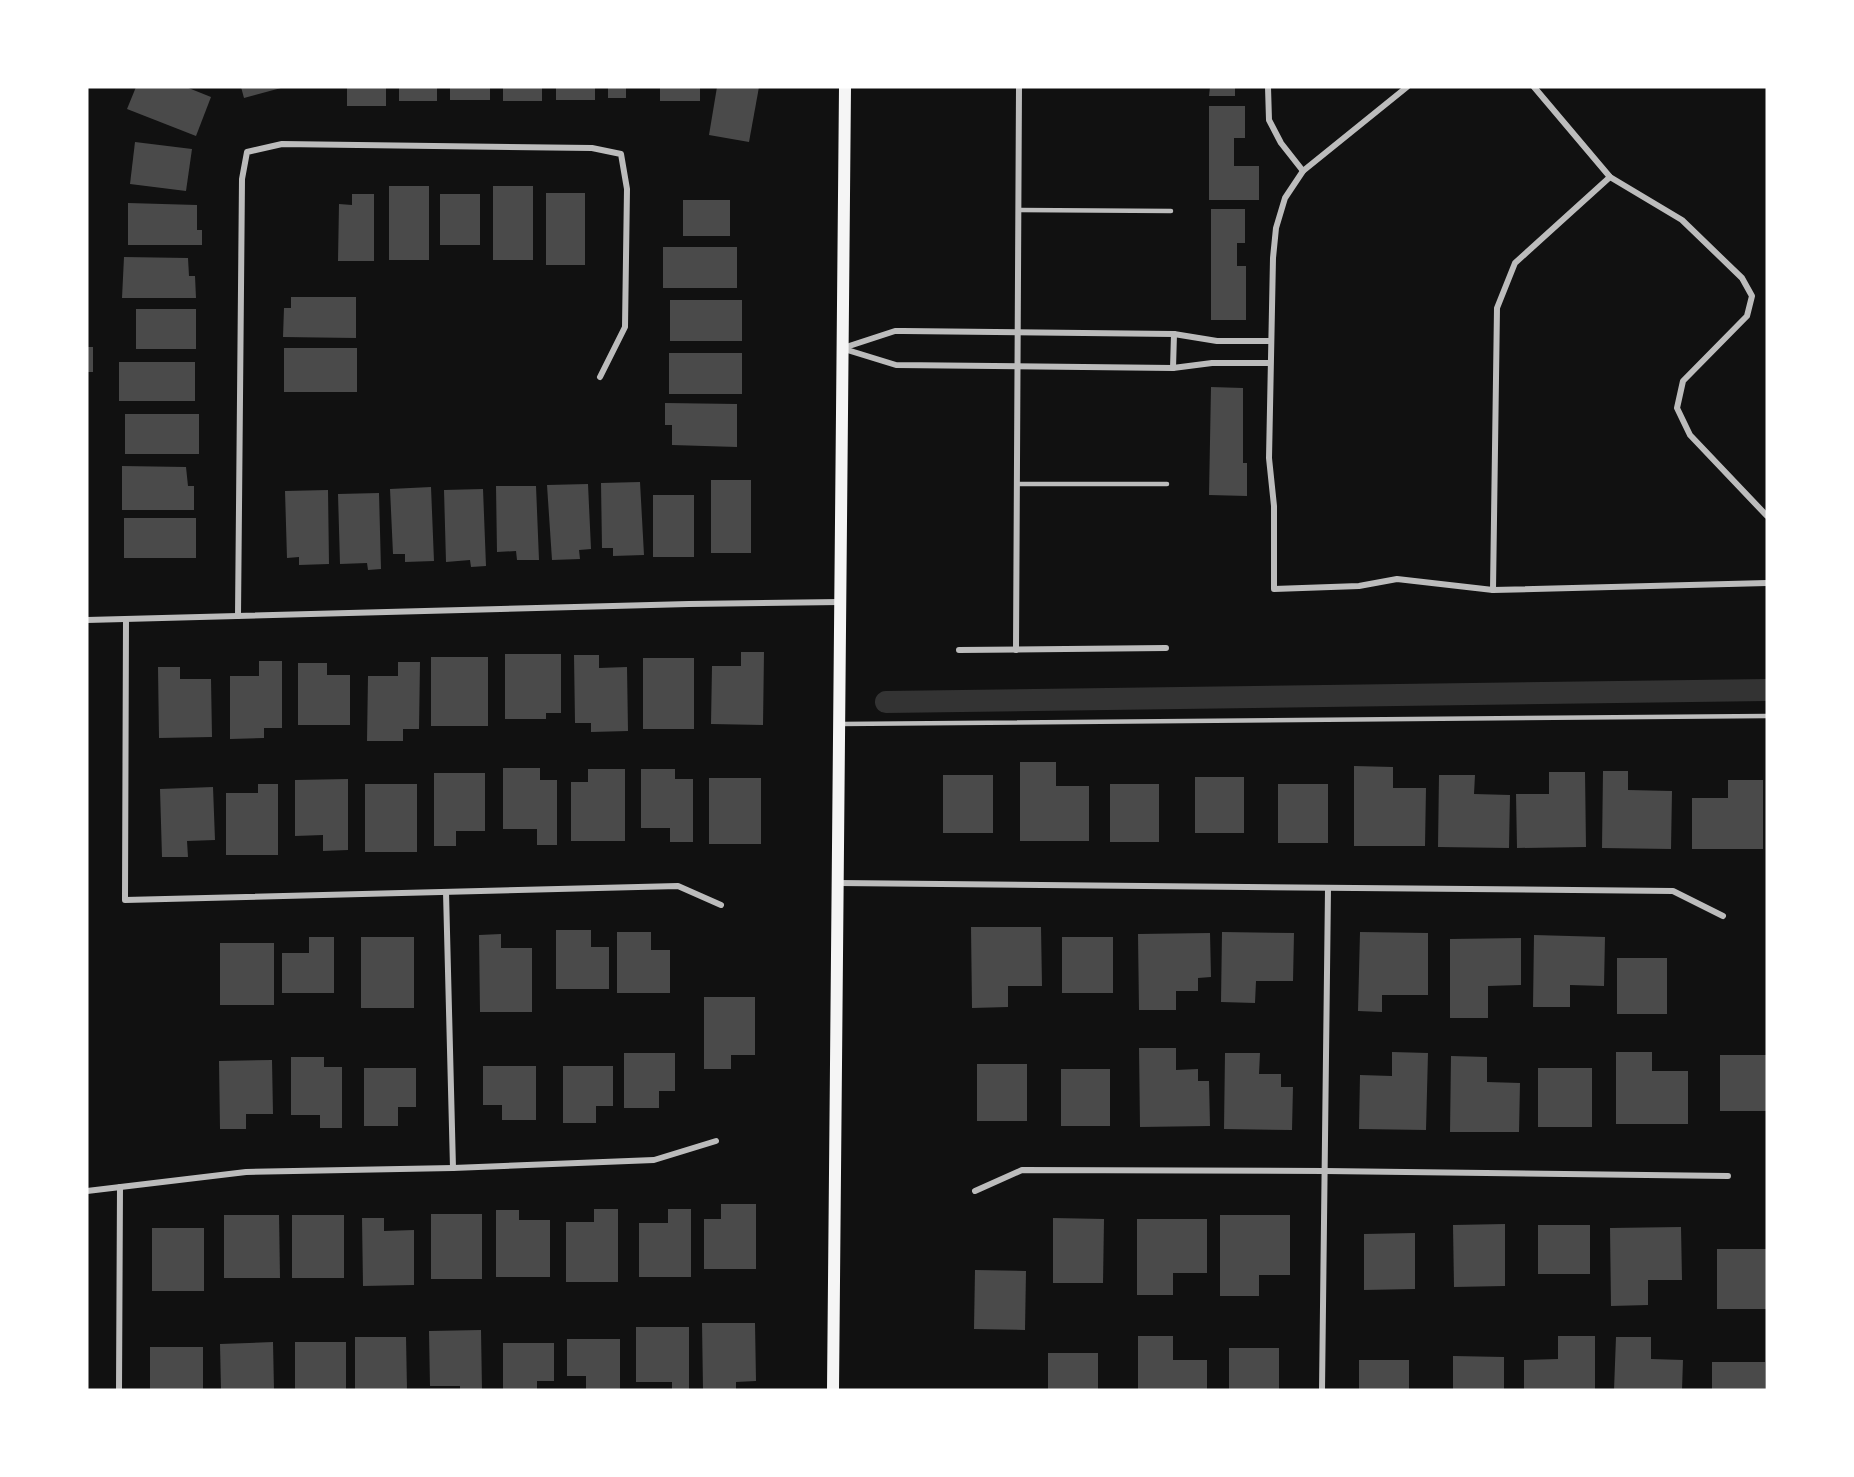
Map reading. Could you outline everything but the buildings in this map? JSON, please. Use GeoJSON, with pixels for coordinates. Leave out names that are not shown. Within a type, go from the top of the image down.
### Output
{"type":"FeatureCollection","features":[{"type":"Feature","properties":{"kind":"main road"},"geometry":{"type":"LineString","coordinates":[[832,1390],[845,87]]}},
{"type":"Feature","properties":{"kind":"street"},"geometry":{"type":"LineString","coordinates":[[1016,650],[1019,87]]}},
{"type":"Feature","properties":{"kind":"street"},"geometry":{"type":"LineString","coordinates":[[1268,87],[1269,120],[1281,143],[1303,171]]}},
{"type":"Feature","properties":{"kind":"street"},"geometry":{"type":"LineString","coordinates":[[1407,87],[1303,171],[1285,198],[1276,228],[1270,341],[1269,458],[1274,506],[1274,589],[1359,586],[1397,579],[1493,590],[1767,583]]}},
{"type":"Feature","properties":{"kind":"street"},"geometry":{"type":"LineString","coordinates":[[1534,87],[1610,177],[1682,220],[1742,278],[1752,296],[1747,316],[1683,381],[1677,408],[1690,435],[1767,516]]}},
{"type":"Feature","properties":{"kind":"street"},"geometry":{"type":"LineString","coordinates":[[238,616],[242,179],[247,152],[282,144],[592,148],[621,154],[627,189],[626,327],[600,378]]}},
{"type":"Feature","properties":{"kind":"street"},"geometry":{"type":"LineString","coordinates":[[1493,590],[1497,308],[1515,263],[1610,177]]}},
{"type":"Feature","properties":{"kind":"street"},"geometry":{"type":"LineString","coordinates":[[843,348],[895,332],[1174,334],[1217,341],[1270,341]]}},
{"type":"Feature","properties":{"kind":"street"},"geometry":{"type":"LineString","coordinates":[[1173,369],[1174,334]]}},
{"type":"Feature","properties":{"kind":"street"},"geometry":{"type":"LineString","coordinates":[[843,348],[896,365],[1173,369],[1212,363],[1270,363]]}},
{"type":"Feature","properties":{"kind":"street"},"geometry":{"type":"LineString","coordinates":[[87,620],[840,602]]}},
{"type":"Feature","properties":{"kind":"street"},"geometry":{"type":"LineString","coordinates":[[126,619],[125,900],[678,886],[721,905]]}},
{"type":"Feature","properties":{"kind":"street"},"geometry":{"type":"LineString","coordinates":[[959,650],[1166,648]]}},
{"type":"Feature","properties":{"kind":"street"},"geometry":{"type":"LineString","coordinates":[[838,883],[1673,891],[1723,916]]}},
{"type":"Feature","properties":{"kind":"street"},"geometry":{"type":"LineString","coordinates":[[1322,1390],[1328,889]]}},
{"type":"Feature","properties":{"kind":"street"},"geometry":{"type":"LineString","coordinates":[[446,892],[453,1168]]}},
{"type":"Feature","properties":{"kind":"street"},"geometry":{"type":"LineString","coordinates":[[87,1191],[246,1172],[453,1168],[654,1160],[716,1141]]}},
{"type":"Feature","properties":{"kind":"street"},"geometry":{"type":"LineString","coordinates":[[975,1191],[1022,1170],[1728,1176]]}},
{"type":"Feature","properties":{"kind":"street"},"geometry":{"type":"LineString","coordinates":[[119,1390],[120,1187]]}},
{"type":"Feature","properties":{"kind":"lane"},"geometry":{"type":"LineString","coordinates":[[1019,210],[1171,211]]}},
{"type":"Feature","properties":{"kind":"lane"},"geometry":{"type":"LineString","coordinates":[[1017,484],[1167,484]]}},
{"type":"Feature","properties":{"kind":"lane"},"geometry":{"type":"LineString","coordinates":[[839,724],[1767,716]]}},
{"type":"Feature","properties":{"kind":"waterway"},"geometry":{"type":"LineString","coordinates":[[886,702],[1767,690]]}}]}
